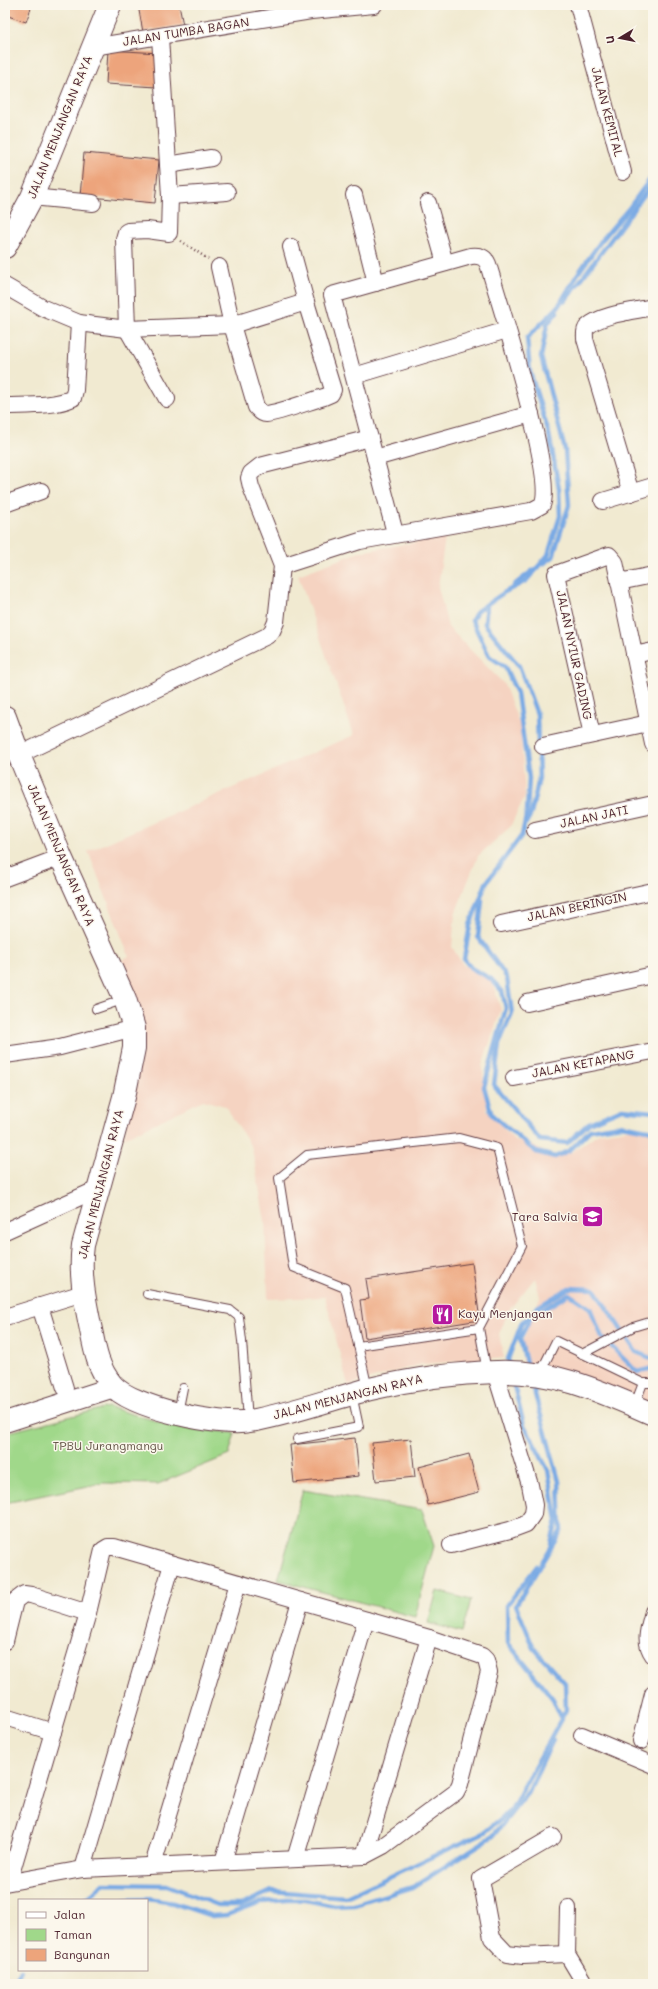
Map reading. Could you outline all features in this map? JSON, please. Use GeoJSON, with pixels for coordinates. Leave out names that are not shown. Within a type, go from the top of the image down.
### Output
{"type":"FeatureCollection","features":[{"type":"Feature","properties":{"kind":"main road","name":"JALAN MENJANGAN RAYA"},"geometry":{"type":"LineString","coordinates":[[6,241],[32,197],[110,5]]}},
{"type":"Feature","properties":{"kind":"main road","name":"JALAN MENJANGAN RAYA"},"geometry":{"type":"LineString","coordinates":[[5,717],[61,857],[125,1000],[134,1028],[134,1048],[125,1090],[100,1188],[83,1245],[80,1262],[83,1293],[97,1359],[102,1370],[114,1386],[135,1401],[178,1414],[195,1418],[248,1422],[360,1392],[420,1378],[496,1372],[536,1373],[569,1380],[644,1410]]}},
{"type":"Feature","properties":{"kind":"street","name":"JALAN TUMBA BAGAN"},"geometry":{"type":"LineString","coordinates":[[93,47],[160,37],[312,8],[374,5]]}},
{"type":"Feature","properties":{"kind":"street","name":"JALAN KEMITAL"},"geometry":{"type":"LineString","coordinates":[[578,5],[623,172]]}},
{"type":"Feature","properties":{"kind":"street"},"geometry":{"type":"LineString","coordinates":[[160,37],[170,196],[169,232],[134,230],[126,232],[124,235],[127,329],[167,399]]}},
{"type":"Feature","properties":{"kind":"street"},"geometry":{"type":"LineString","coordinates":[[168,165],[211,158]]}},
{"type":"Feature","properties":{"kind":"street"},"geometry":{"type":"LineString","coordinates":[[170,196],[227,192]]}},
{"type":"Feature","properties":{"kind":"street"},"geometry":{"type":"LineString","coordinates":[[354,195],[376,283]]}},
{"type":"Feature","properties":{"kind":"street"},"geometry":{"type":"LineString","coordinates":[[32,197],[93,203]]}},
{"type":"Feature","properties":{"kind":"street"},"geometry":{"type":"LineString","coordinates":[[428,203],[445,263]]}},
{"type":"Feature","properties":{"kind":"street"},"geometry":{"type":"LineString","coordinates":[[219,267],[232,325],[256,407],[260,412],[270,413],[324,397],[331,394],[333,390],[291,247]]}},
{"type":"Feature","properties":{"kind":"street"},"geometry":{"type":"LineString","coordinates":[[282,566],[360,541],[531,511],[542,505],[545,491],[531,414],[488,264],[484,258],[478,256],[471,256],[332,295],[395,534]]}},
{"type":"Feature","properties":{"kind":"street"},"geometry":{"type":"LineString","coordinates":[[5,286],[43,308],[79,323],[127,329],[232,325],[306,302]]}},
{"type":"Feature","properties":{"kind":"street"},"geometry":{"type":"LineString","coordinates":[[631,492],[585,339],[585,331],[587,327],[604,318],[653,307]]}},
{"type":"Feature","properties":{"kind":"street"},"geometry":{"type":"LineString","coordinates":[[5,406],[65,402],[73,398],[75,390],[79,323]]}},
{"type":"Feature","properties":{"kind":"street"},"geometry":{"type":"LineString","coordinates":[[354,376],[507,330]]}},
{"type":"Feature","properties":{"kind":"street"},"geometry":{"type":"LineString","coordinates":[[375,458],[531,414]]}},
{"type":"Feature","properties":{"kind":"street"},"geometry":{"type":"LineString","coordinates":[[19,755],[266,636],[272,631],[276,622],[282,566],[251,487],[249,478],[251,473],[260,466],[370,438]]}},
{"type":"Feature","properties":{"kind":"street"},"geometry":{"type":"LineString","coordinates":[[603,501],[653,486]]}},
{"type":"Feature","properties":{"kind":"street"},"geometry":{"type":"LineString","coordinates":[[5,504],[41,491]]}},
{"type":"Feature","properties":{"kind":"street","name":"JALAN NYIUR GADING"},"geometry":{"type":"LineString","coordinates":[[592,735],[556,574],[609,555],[615,562],[619,582]]}},
{"type":"Feature","properties":{"kind":"street"},"geometry":{"type":"LineString","coordinates":[[653,575],[619,582],[634,655],[651,722],[653,744]]}},
{"type":"Feature","properties":{"kind":"street"},"geometry":{"type":"LineString","coordinates":[[634,655],[653,651]]}},
{"type":"Feature","properties":{"kind":"street"},"geometry":{"type":"LineString","coordinates":[[543,746],[651,722]]}},
{"type":"Feature","properties":{"kind":"street","name":"JALAN JATI"},"geometry":{"type":"LineString","coordinates":[[534,830],[653,804]]}},
{"type":"Feature","properties":{"kind":"street"},"geometry":{"type":"LineString","coordinates":[[5,878],[61,857]]}},
{"type":"Feature","properties":{"kind":"street","name":"JALAN BERINGIN"},"geometry":{"type":"LineString","coordinates":[[501,924],[653,891]]}},
{"type":"Feature","properties":{"kind":"street"},"geometry":{"type":"LineString","coordinates":[[527,1002],[653,975]]}},
{"type":"Feature","properties":{"kind":"street"},"geometry":{"type":"LineString","coordinates":[[5,1055],[60,1047],[134,1028]]}},
{"type":"Feature","properties":{"kind":"street","name":"JALAN KETAPANG"},"geometry":{"type":"LineString","coordinates":[[514,1078],[653,1051]]}},
{"type":"Feature","properties":{"kind":"street"},"geometry":{"type":"LineString","coordinates":[[5,1231],[100,1188]]}},
{"type":"Feature","properties":{"kind":"street"},"geometry":{"type":"LineString","coordinates":[[5,1317],[83,1293]]}},
{"type":"Feature","properties":{"kind":"street"},"geometry":{"type":"LineString","coordinates":[[40,1306],[66,1388]]}},
{"type":"Feature","properties":{"kind":"street"},"geometry":{"type":"LineString","coordinates":[[451,1545],[510,1530],[526,1524],[533,1514],[534,1505],[530,1485],[496,1372]]}},
{"type":"Feature","properties":{"kind":"street"},"geometry":{"type":"LineString","coordinates":[[5,1422],[114,1386]]}},
{"type":"Feature","properties":{"kind":"street"},"geometry":{"type":"LineString","coordinates":[[114,1547],[238,1583],[429,1638],[482,1656],[488,1665],[490,1672],[460,1784],[456,1792],[450,1798],[383,1846],[364,1856],[82,1869],[7,1882],[88,1613],[103,1550],[105,1548],[114,1547]]}},
{"type":"Feature","properties":{"kind":"street"},"geometry":{"type":"LineString","coordinates":[[82,1869],[172,1564]]}},
{"type":"Feature","properties":{"kind":"street"},"geometry":{"type":"LineString","coordinates":[[153,1866],[238,1583]]}},
{"type":"Feature","properties":{"kind":"street"},"geometry":{"type":"LineString","coordinates":[[5,1641],[15,1601],[24,1594],[88,1613]]}},
{"type":"Feature","properties":{"kind":"street"},"geometry":{"type":"LineString","coordinates":[[223,1862],[300,1601]]}},
{"type":"Feature","properties":{"kind":"street"},"geometry":{"type":"LineString","coordinates":[[653,1612],[647,1640],[648,1649],[653,1655]]}},
{"type":"Feature","properties":{"kind":"street"},"geometry":{"type":"LineString","coordinates":[[295,1859],[366,1620]]}},
{"type":"Feature","properties":{"kind":"street"},"geometry":{"type":"LineString","coordinates":[[364,1856],[429,1638]]}},
{"type":"Feature","properties":{"kind":"street"},"geometry":{"type":"LineString","coordinates":[[641,1742],[653,1694]]}},
{"type":"Feature","properties":{"kind":"street"},"geometry":{"type":"LineString","coordinates":[[5,1717],[53,1732]]}},
{"type":"Feature","properties":{"kind":"street"},"geometry":{"type":"LineString","coordinates":[[582,1735],[653,1765]]}},
{"type":"Feature","properties":{"kind":"street"},"geometry":{"type":"LineString","coordinates":[[552,1838],[481,1879],[492,1938],[507,1954],[523,1956],[567,1954]]}},
{"type":"Feature","properties":{"kind":"street"},"geometry":{"type":"LineString","coordinates":[[568,1908],[567,1954],[585,1984]]}},
{"type":"Feature","properties":{"kind":"lane"},"geometry":{"type":"LineString","coordinates":[[96,1009],[125,1000]]}},
{"type":"Feature","properties":{"kind":"lane"},"geometry":{"type":"LineString","coordinates":[[297,1439],[359,1427],[360,1392],[358,1346],[345,1288],[293,1267],[279,1178],[307,1155],[459,1138],[497,1148],[522,1246],[478,1328]]}},
{"type":"Feature","properties":{"kind":"lane"},"geometry":{"type":"LineString","coordinates":[[147,1294],[230,1310],[239,1317],[248,1422]]}},
{"type":"Feature","properties":{"kind":"lane"},"geometry":{"type":"LineString","coordinates":[[582,1354],[632,1327],[653,1321]]}},
{"type":"Feature","properties":{"kind":"lane"},"geometry":{"type":"LineString","coordinates":[[358,1346],[478,1328]]}},
{"type":"Feature","properties":{"kind":"lane"},"geometry":{"type":"LineString","coordinates":[[478,1328],[496,1372]]}},
{"type":"Feature","properties":{"kind":"lane"},"geometry":{"type":"LineString","coordinates":[[536,1373],[556,1341],[643,1383],[653,1383]]}},
{"type":"Feature","properties":{"kind":"lane"},"geometry":{"type":"LineString","coordinates":[[643,1383],[644,1410]]}},
{"type":"Feature","properties":{"kind":"lane"},"geometry":{"type":"LineString","coordinates":[[178,1414],[183,1388]]}},
{"type":"Feature","properties":{"kind":"path"},"geometry":{"type":"LineString","coordinates":[[169,232],[219,267]]}},
{"type":"Feature","properties":{"kind":"shaded area"},"geometry":{"type":"Polygon","coordinates":[[[445,537],[438,587],[448,627],[504,684],[520,726],[525,796],[510,827],[478,856],[455,914],[452,947],[463,965],[491,979],[501,1010],[482,1065],[487,1110],[515,1141],[532,1145],[552,1157],[572,1152],[599,1133],[637,1128],[653,1132],[653,1406],[522,1362],[523,1340],[540,1297],[535,1278],[509,1310],[499,1334],[504,1358],[422,1364],[348,1385],[325,1297],[268,1299],[265,1221],[252,1148],[225,1106],[203,1100],[124,1138],[143,1049],[114,965],[129,956],[88,851],[354,735],[298,575],[360,552],[445,537]]]}},
{"type":"Feature","properties":{"kind":"green space","name":"TPBU Jurangmangu"},"geometry":{"type":"Polygon","coordinates":[[[108,1407],[180,1428],[235,1433],[229,1455],[158,1484],[103,1483],[5,1503],[5,1433],[108,1407]]]}},
{"type":"Feature","properties":{"kind":"green space"},"geometry":{"type":"Polygon","coordinates":[[[303,1490],[422,1510],[434,1546],[415,1617],[278,1580],[303,1490]]]}},
{"type":"Feature","properties":{"kind":"green space"},"geometry":{"type":"Polygon","coordinates":[[[437,1591],[471,1600],[462,1632],[428,1623],[437,1591]]]}},
{"type":"Feature","properties":{"kind":"building"},"geometry":{"type":"Polygon","coordinates":[[[5,5],[32,5],[26,22],[5,15],[5,5]]]}},
{"type":"Feature","properties":{"kind":"building"},"geometry":{"type":"Polygon","coordinates":[[[138,5],[179,5],[183,25],[143,32],[138,5]]]}},
{"type":"Feature","properties":{"kind":"building"},"geometry":{"type":"Polygon","coordinates":[[[108,50],[159,53],[157,87],[106,84],[108,50]]]}},
{"type":"Feature","properties":{"kind":"building"},"geometry":{"type":"Polygon","coordinates":[[[84,153],[159,160],[155,203],[80,196],[84,153]]]}},
{"type":"Feature","properties":{"kind":"building"},"geometry":{"type":"Polygon","coordinates":[[[472,1263],[480,1320],[365,1338],[360,1300],[369,1299],[366,1279],[472,1263]]]}},
{"type":"Feature","properties":{"kind":"building"},"geometry":{"type":"Polygon","coordinates":[[[355,1438],[359,1476],[294,1483],[290,1445],[355,1438]]]}},
{"type":"Feature","properties":{"kind":"building"},"geometry":{"type":"Polygon","coordinates":[[[411,1439],[415,1477],[376,1481],[372,1443],[411,1439]]]}},
{"type":"Feature","properties":{"kind":"building"},"geometry":{"type":"Polygon","coordinates":[[[469,1454],[479,1492],[428,1505],[419,1467],[469,1454]]]}},
{"type":"Feature","properties":{"kind":"waterway"},"geometry":{"type":"LineString","coordinates":[[653,175],[629,208],[601,241],[577,275],[558,307],[527,338],[530,372],[549,434],[559,489],[560,516],[548,555],[526,581],[505,592],[477,611],[472,620],[489,656],[505,667],[517,693],[529,778],[527,812],[522,835],[486,883],[470,925],[464,959],[471,968],[491,979],[502,991],[506,1008],[484,1087],[492,1115],[536,1152],[555,1157],[570,1150],[590,1130],[621,1125],[653,1131]]}},
{"type":"Feature","properties":{"kind":"waterway"},"geometry":{"type":"LineString","coordinates":[[565,301],[653,183]]}},
{"type":"Feature","properties":{"kind":"waterway"},"geometry":{"type":"LineString","coordinates":[[543,564],[553,557],[569,505],[565,450],[541,357],[547,325],[557,312]]}},
{"type":"Feature","properties":{"kind":"waterway"},"geometry":{"type":"LineString","coordinates":[[514,585],[532,571]]}},
{"type":"Feature","properties":{"kind":"waterway"},"geometry":{"type":"LineString","coordinates":[[487,604],[485,624],[519,666],[537,714],[539,778],[531,814],[526,823]]}},
{"type":"Feature","properties":{"kind":"waterway"},"geometry":{"type":"LineString","coordinates":[[482,900],[478,937],[507,978],[512,1013],[499,1044],[494,1085],[540,1140],[567,1143],[589,1123],[622,1109],[653,1112]]}},
{"type":"Feature","properties":{"kind":"waterway"},"geometry":{"type":"LineString","coordinates":[[527,1367],[520,1338],[536,1308],[569,1288],[594,1289],[636,1352],[653,1359]]}},
{"type":"Feature","properties":{"kind":"waterway"},"geometry":{"type":"LineString","coordinates":[[510,1367],[508,1359],[522,1322],[569,1294],[590,1308],[602,1337],[637,1372],[653,1368]]}},
{"type":"Feature","properties":{"kind":"waterway"},"geometry":{"type":"LineString","coordinates":[[512,1378],[524,1425],[548,1470],[557,1520],[551,1543]]}},
{"type":"Feature","properties":{"kind":"waterway"},"geometry":{"type":"LineString","coordinates":[[85,1899],[103,1884],[167,1885],[218,1905],[241,1905],[272,1891],[346,1897],[485,1832],[511,1810],[566,1710],[565,1683],[534,1648],[516,1605],[561,1531],[559,1481],[531,1380]]}},
{"type":"Feature","properties":{"kind":"waterway"},"geometry":{"type":"LineString","coordinates":[[537,1566],[507,1605],[508,1643],[553,1699],[562,1719]]}},
{"type":"Feature","properties":{"kind":"waterway"},"geometry":{"type":"LineString","coordinates":[[148,1899],[173,1903],[212,1916],[227,1915],[261,1902],[306,1900],[334,1906],[354,1905],[413,1887],[493,1836],[529,1791],[553,1740]]}},
{"type":"Feature","properties":{"kind":"waterway"},"geometry":{"type":"LineString","coordinates":[[14,1984],[20,1971]]}},
{"type":"Feature","properties":{"kind":"place","name":"Tara Salvia"},"geometry":{"type":"Point","coordinates":[593,1217]}},
{"type":"Feature","properties":{"kind":"place","name":"Kayu Menjangan"},"geometry":{"type":"Point","coordinates":[442,1314]}}]}
